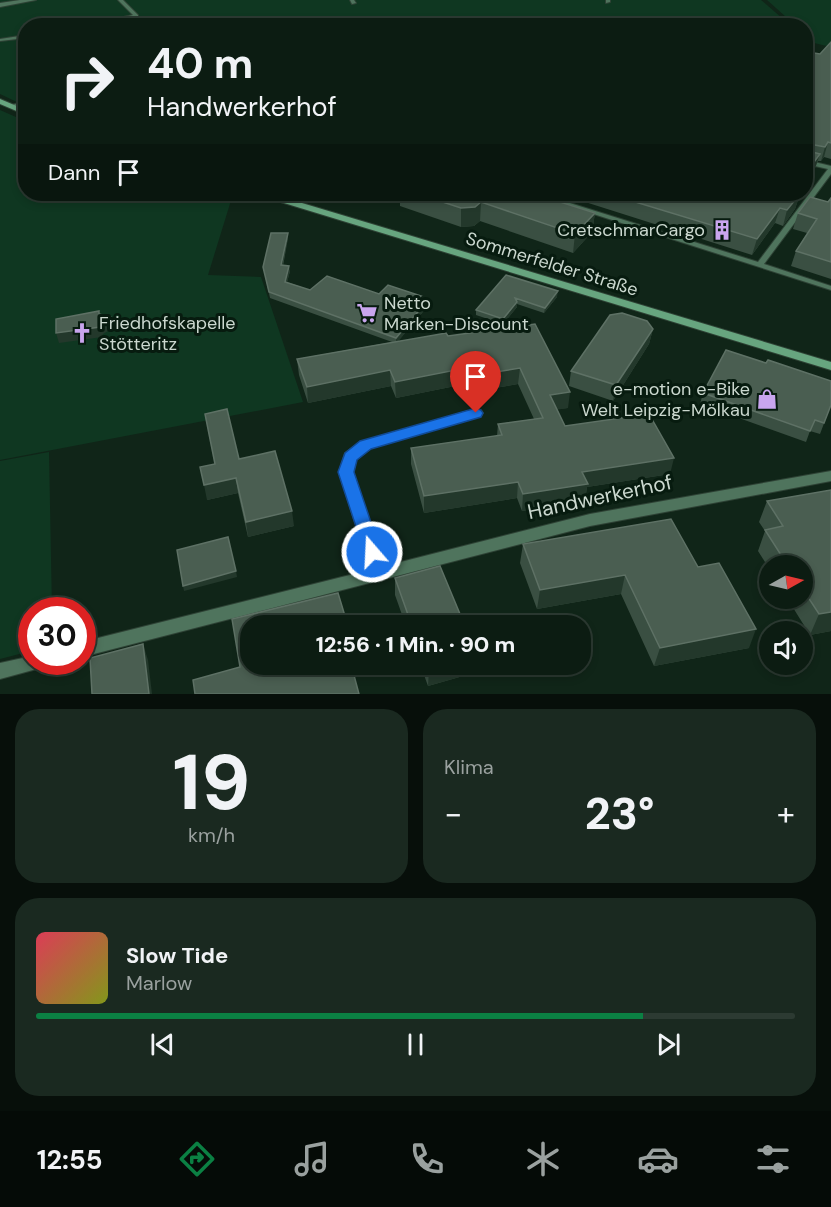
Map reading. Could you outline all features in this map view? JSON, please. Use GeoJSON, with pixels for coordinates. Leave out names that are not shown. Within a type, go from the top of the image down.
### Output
{"type":"FeatureCollection","features":[{"type":"Feature","properties":{"kind":"main road"},"geometry":{"type":"LineString","coordinates":[[0,101],[18,109]]}},
{"type":"Feature","properties":{"kind":"main road","name":"Sommerfelder Straße"},"geometry":{"type":"LineString","coordinates":[[289,201],[831,366]]}},
{"type":"Feature","properties":{"kind":"street"},"geometry":{"type":"LineString","coordinates":[[0,5],[33,0]]}},
{"type":"Feature","properties":{"kind":"street"},"geometry":{"type":"LineString","coordinates":[[379,572],[346,472],[350,457],[366,445],[476,413]]}},
{"type":"Feature","properties":{"kind":"street","name":"Handwerkerhof"},"geometry":{"type":"LineString","coordinates":[[96,646],[379,572],[590,520],[831,476]]}},
{"type":"Feature","properties":{"kind":"street"},"geometry":{"type":"LineString","coordinates":[[0,671],[18,667]]}},
{"type":"Feature","properties":{"kind":"lane"},"geometry":{"type":"LineString","coordinates":[[120,0],[136,16],[125,18]]}},
{"type":"Feature","properties":{"kind":"lane"},"geometry":{"type":"LineString","coordinates":[[0,40],[18,37]]}},
{"type":"Feature","properties":{"kind":"lane"},"geometry":{"type":"LineString","coordinates":[[11,106],[18,105]]}},
{"type":"Feature","properties":{"kind":"lane"},"geometry":{"type":"LineString","coordinates":[[813,164],[831,169],[813,193]]}},
{"type":"Feature","properties":{"kind":"lane"},"geometry":{"type":"LineString","coordinates":[[558,201],[831,288]]}},
{"type":"Feature","properties":{"kind":"lane"},"geometry":{"type":"LineString","coordinates":[[760,265],[807,201]]}},
{"type":"Feature","properties":{"kind":"green space"},"geometry":{"type":"Polygon","coordinates":[[[0,0],[761,0],[782,18],[18,18],[18,103],[0,94],[0,0]]]}},
{"type":"Feature","properties":{"kind":"green space"},"geometry":{"type":"Polygon","coordinates":[[[767,0],[831,0],[831,47],[813,42],[813,18],[787,18],[767,0]]]}},
{"type":"Feature","properties":{"kind":"green space"},"geometry":{"type":"Polygon","coordinates":[[[0,110],[18,118],[18,201],[231,201],[208,275],[261,277],[303,402],[0,460],[0,110]]]}},
{"type":"Feature","properties":{"kind":"green space"},"geometry":{"type":"Polygon","coordinates":[[[49,452],[52,597],[18,597],[18,654],[0,659],[0,461],[49,452]]]}},
{"type":"Feature","properties":{"kind":"building"},"geometry":{"type":"Polygon","coordinates":[[[831,42],[831,143],[828,142],[825,147],[813,145],[813,53],[820,54],[831,42]]]}},
{"type":"Feature","properties":{"kind":"building"},"geometry":{"type":"Polygon","coordinates":[[[813,152],[820,154],[813,164],[813,152]]]}},
{"type":"Feature","properties":{"kind":"building"},"geometry":{"type":"Polygon","coordinates":[[[813,198],[828,202],[831,198],[831,262],[796,251],[817,219],[798,213],[807,201],[813,201],[813,198]]]}},
{"type":"Feature","properties":{"kind":"building"},"geometry":{"type":"Polygon","coordinates":[[[440,201],[557,201],[595,213],[575,234],[481,202],[475,207],[461,208],[440,201]]]}},
{"type":"Feature","properties":{"kind":"building"},"geometry":{"type":"Polygon","coordinates":[[[632,201],[794,201],[787,210],[780,208],[757,239],[632,201]]]}},
{"type":"Feature","properties":{"kind":"building","name":"Netto Marken-Discount"},"geometry":{"type":"Polygon","coordinates":[[[271,233],[288,233],[281,265],[289,266],[285,282],[310,290],[327,276],[379,294],[388,285],[421,296],[418,298],[427,301],[396,338],[269,292],[263,267],[271,233]]]}},
{"type":"Feature","properties":{"kind":"building"},"geometry":{"type":"Polygon","coordinates":[[[506,275],[558,291],[545,308],[515,298],[517,302],[503,319],[476,310],[506,275]]]}},
{"type":"Feature","properties":{"kind":"building"},"geometry":{"type":"Polygon","coordinates":[[[99,311],[99,314],[110,317],[100,324],[100,327],[56,333],[56,319],[99,311]]]}},
{"type":"Feature","properties":{"kind":"building"},"geometry":{"type":"Polygon","coordinates":[[[622,313],[647,321],[653,329],[616,385],[571,371],[610,315],[622,313]]]}},
{"type":"Feature","properties":{"kind":"building"},"geometry":{"type":"Polygon","coordinates":[[[535,324],[570,392],[550,395],[565,426],[649,414],[674,458],[582,472],[588,484],[523,494],[518,482],[424,496],[411,448],[502,435],[498,424],[543,418],[520,368],[490,373],[486,364],[395,382],[390,370],[307,387],[297,359],[446,333],[448,336],[535,324]]]}},
{"type":"Feature","properties":{"kind":"building","name":"e-motion e-Bike Welt Leipzig-Mölkau"},"geometry":{"type":"Polygon","coordinates":[[[726,350],[766,363],[768,360],[831,381],[831,405],[824,423],[815,420],[810,431],[703,393],[726,350]]]}},
{"type":"Feature","properties":{"kind":"building"},"geometry":{"type":"Polygon","coordinates":[[[227,409],[239,459],[275,451],[292,511],[246,522],[236,478],[204,485],[200,467],[215,464],[205,414],[227,409]]]}},
{"type":"Feature","properties":{"kind":"building"},"geometry":{"type":"Polygon","coordinates":[[[831,490],[831,612],[819,614],[813,605],[813,555],[781,555],[765,530],[783,526],[767,501],[831,490]]]}},
{"type":"Feature","properties":{"kind":"building"},"geometry":{"type":"Polygon","coordinates":[[[671,519],[698,567],[719,563],[756,629],[660,648],[625,575],[540,590],[523,544],[671,519]]]}},
{"type":"Feature","properties":{"kind":"building"},"geometry":{"type":"Polygon","coordinates":[[[228,537],[236,571],[183,586],[177,550],[228,537]]]}},
{"type":"Feature","properties":{"kind":"building"},"geometry":{"type":"Polygon","coordinates":[[[440,566],[460,615],[408,615],[395,578],[440,566]]]}},
{"type":"Feature","properties":{"kind":"building"},"geometry":{"type":"Polygon","coordinates":[[[338,593],[345,615],[248,615],[338,593]]]}},
{"type":"Feature","properties":{"kind":"building"},"geometry":{"type":"Polygon","coordinates":[[[240,617],[240,667],[232,619],[240,617]]]}},
{"type":"Feature","properties":{"kind":"building"},"geometry":{"type":"Polygon","coordinates":[[[143,644],[149,694],[92,694],[91,675],[96,675],[96,656],[143,644]]]}},
{"type":"Feature","properties":{"kind":"building"},"geometry":{"type":"Polygon","coordinates":[[[240,667],[240,675],[354,675],[359,694],[195,694],[193,680],[240,667]]]}},
{"type":"Feature","properties":{"kind":"place","name":"CretschmarCargo"},"geometry":{"type":"Point","coordinates":[722,230]}},
{"type":"Feature","properties":{"kind":"place","name":"Netto Marken-Discount"},"geometry":{"type":"Point","coordinates":[367,313]}},
{"type":"Feature","properties":{"kind":"place","name":"Friedhofskapelle Stötteritz"},"geometry":{"type":"Point","coordinates":[82,333]}},
{"type":"Feature","properties":{"kind":"place","name":"e-motion e-Bike Welt Leipzig-Mölkau"},"geometry":{"type":"Point","coordinates":[767,399]}},
{"type":"Feature","properties":{"kind":"route"},"geometry":{"type":"LineString","coordinates":[[372,552],[346,472],[350,457],[366,445],[405,436],[476,413]]}}]}
